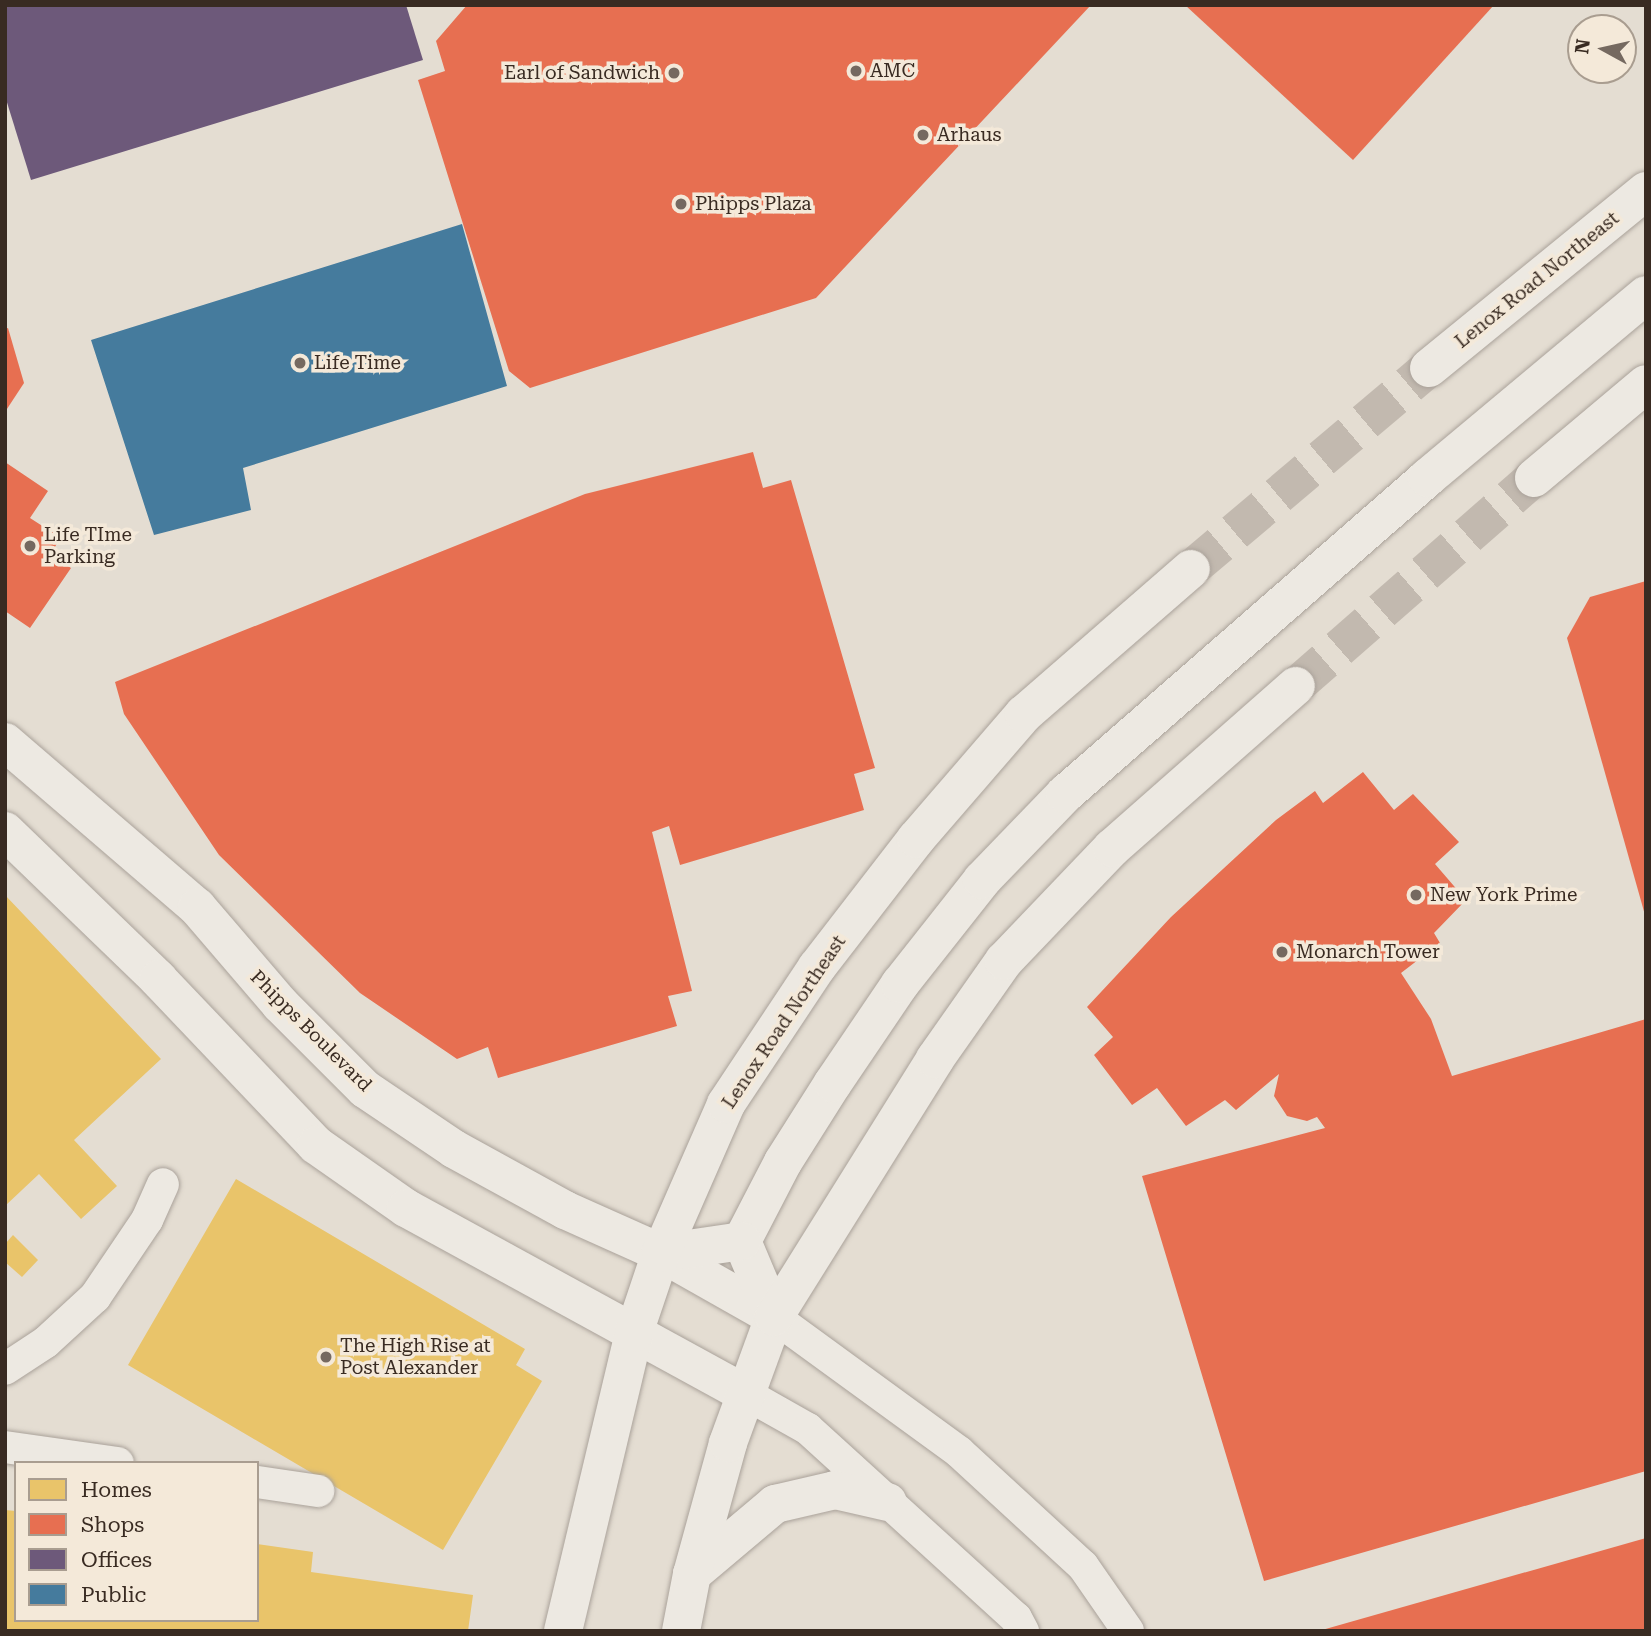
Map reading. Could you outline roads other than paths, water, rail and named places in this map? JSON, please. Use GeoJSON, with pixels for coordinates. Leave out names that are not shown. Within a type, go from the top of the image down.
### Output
{"type":"FeatureCollection","features":[{"type":"Feature","properties":{"kind":"main road","name":"Lenox Road Northeast"},"geometry":{"type":"LineString","coordinates":[[1429,368],[1646,191]]}},
{"type":"Feature","properties":{"kind":"main road"},"geometry":{"type":"LineString","coordinates":[[742,1241],[783,1162],[833,1083],[900,984],[982,880],[1065,794],[1427,478],[1646,295]]}},
{"type":"Feature","properties":{"kind":"main road"},"geometry":{"type":"LineString","coordinates":[[1534,478],[1646,384]]}},
{"type":"Feature","properties":{"kind":"main road","name":"Lenox Road Northeast"},"geometry":{"type":"LineString","coordinates":[[562,1631],[634,1333],[661,1253],[726,1104],[817,967],[916,839],[1024,714],[1191,569]]}},
{"type":"Feature","properties":{"kind":"main road"},"geometry":{"type":"LineString","coordinates":[[681,1631],[692,1574],[746,1394],[774,1317],[934,1059],[1004,961],[1112,848],[1296,686]]}},
{"type":"Feature","properties":{"kind":"main road","name":"Phipps Boulevard"},"geometry":{"type":"LineString","coordinates":[[5,742],[197,907],[280,1004],[365,1089],[466,1156],[565,1210],[661,1253],[774,1317]]}},
{"type":"Feature","properties":{"kind":"main road"},"geometry":{"type":"LineString","coordinates":[[5,831],[158,979],[316,1145],[407,1208],[746,1394]]}},
{"type":"Feature","properties":{"kind":"main road"},"geometry":{"type":"LineString","coordinates":[[661,1253],[742,1241]]}},
{"type":"Feature","properties":{"kind":"main road"},"geometry":{"type":"LineString","coordinates":[[742,1241],[774,1317]]}},
{"type":"Feature","properties":{"kind":"main road"},"geometry":{"type":"LineString","coordinates":[[692,1574],[775,1504],[835,1490],[888,1502]]}},
{"type":"Feature","properties":{"kind":"street"},"geometry":{"type":"LineString","coordinates":[[5,1369],[46,1342],[95,1297],[147,1220],[163,1184]]}},
{"type":"Feature","properties":{"kind":"street"},"geometry":{"type":"LineString","coordinates":[[774,1317],[959,1451],[1083,1566],[1128,1631]]}},
{"type":"Feature","properties":{"kind":"street"},"geometry":{"type":"LineString","coordinates":[[746,1394],[808,1429],[1016,1618],[1023,1631]]}},
{"type":"Feature","properties":{"kind":"street"},"geometry":{"type":"LineString","coordinates":[[5,1447],[104,1461]]}},
{"type":"Feature","properties":{"kind":"street"},"geometry":{"type":"LineString","coordinates":[[259,1482],[318,1490]]}},
{"type":"Feature","properties":{"kind":"tunnel"},"geometry":{"type":"LineString","coordinates":[[1191,569],[1429,368]]}},
{"type":"Feature","properties":{"kind":"tunnel"},"geometry":{"type":"LineString","coordinates":[[1296,686],[1534,478]]}},
{"type":"Feature","properties":{"kind":"place","name":"AMC"},"geometry":{"type":"Point","coordinates":[856,71]}},
{"type":"Feature","properties":{"kind":"place","name":"Earl of Sandwich"},"geometry":{"type":"Point","coordinates":[674,73]}},
{"type":"Feature","properties":{"kind":"place","name":"Arhaus"},"geometry":{"type":"Point","coordinates":[923,135]}},
{"type":"Feature","properties":{"kind":"place","name":"Phipps Plaza"},"geometry":{"type":"Point","coordinates":[681,204]}},
{"type":"Feature","properties":{"kind":"place","name":"Life Time"},"geometry":{"type":"Point","coordinates":[300,363]}},
{"type":"Feature","properties":{"kind":"place","name":"Life TIme Parking"},"geometry":{"type":"Point","coordinates":[30,546]}},
{"type":"Feature","properties":{"kind":"place","name":"New York Prime"},"geometry":{"type":"Point","coordinates":[1416,895]}},
{"type":"Feature","properties":{"kind":"place","name":"Monarch Tower"},"geometry":{"type":"Point","coordinates":[1282,952]}},
{"type":"Feature","properties":{"kind":"place","name":"The High Rise at Post Alexander"},"geometry":{"type":"Point","coordinates":[326,1357]}}]}
